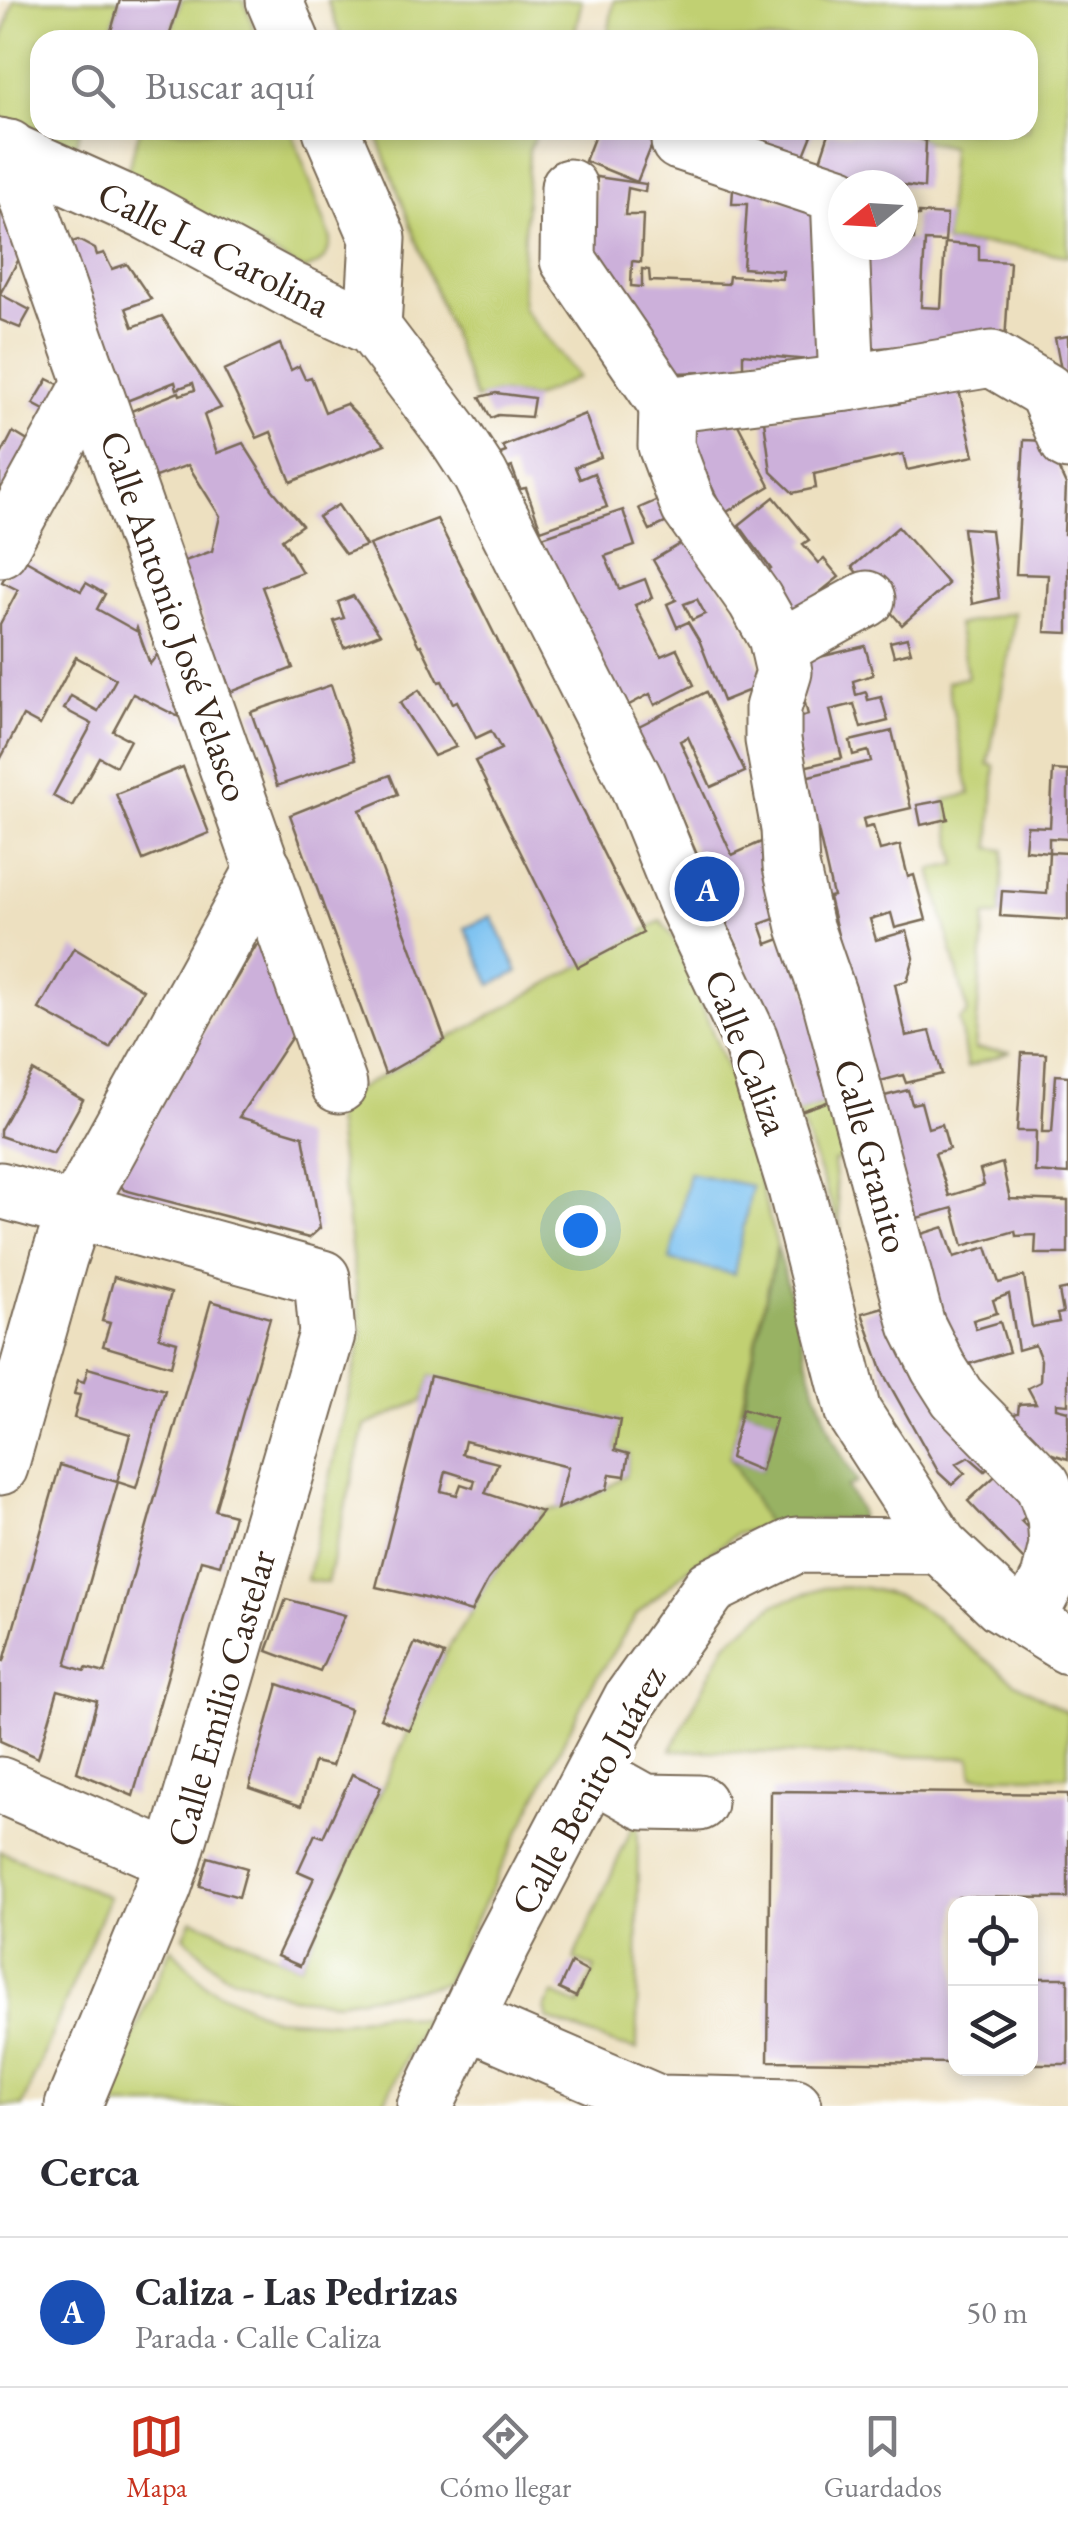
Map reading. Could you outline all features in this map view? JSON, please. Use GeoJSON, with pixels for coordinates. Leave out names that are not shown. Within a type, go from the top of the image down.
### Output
{"type":"FeatureCollection","features":[{"type":"Feature","properties":{"kind":"street"},"geometry":{"type":"LineString","coordinates":[[274,0],[288,30]]}},
{"type":"Feature","properties":{"kind":"street"},"geometry":{"type":"LineString","coordinates":[[335,140],[378,238],[373,328]]}},
{"type":"Feature","properties":{"kind":"street"},"geometry":{"type":"LineString","coordinates":[[680,140],[839,196],[847,383]]}},
{"type":"Feature","properties":{"kind":"street","name":"Calle La Carolina"},"geometry":{"type":"LineString","coordinates":[[5,147],[149,214],[291,290],[373,328]]}},
{"type":"Feature","properties":{"kind":"street","name":"Calle Antonio José Velasco"},"geometry":{"type":"LineString","coordinates":[[5,147],[92,382],[339,1085]]}},
{"type":"Feature","properties":{"kind":"street"},"geometry":{"type":"LineString","coordinates":[[569,187],[568,260],[666,405],[847,383],[992,359],[1046,391],[1068,442]]}},
{"type":"Feature","properties":{"kind":"street","name":"Calle Caliza"},"geometry":{"type":"LineString","coordinates":[[373,328],[480,474],[637,784],[684,900],[750,1039],[796,1189],[853,1412],[940,1546],[1001,1604],[1048,1633]]}},
{"type":"Feature","properties":{"kind":"street"},"geometry":{"type":"LineString","coordinates":[[0,549],[92,382]]}},
{"type":"Feature","properties":{"kind":"street","name":"Calle Granito"},"geometry":{"type":"LineString","coordinates":[[666,405],[666,446],[689,508],[755,600],[776,637],[784,672],[773,708],[773,740],[791,866],[804,926],[830,996],[917,1325],[938,1368],[958,1397],[1043,1485],[1054,1516],[1058,1545],[1049,1579],[1048,1633]]}},
{"type":"Feature","properties":{"kind":"street"},"geometry":{"type":"LineString","coordinates":[[779,648],[867,598]]}},
{"type":"Feature","properties":{"kind":"street"},"geometry":{"type":"LineString","coordinates":[[0,1466],[58,1258],[75,1211],[264,868]]}},
{"type":"Feature","properties":{"kind":"street"},"geometry":{"type":"LineString","coordinates":[[0,1190],[75,1211]]}},
{"type":"Feature","properties":{"kind":"street","name":"Calle Emilio Castelar"},"geometry":{"type":"LineString","coordinates":[[73,2106],[173,1860],[327,1334],[322,1278],[75,1211]]}},
{"type":"Feature","properties":{"kind":"street","name":"Calle Benito Juárez"},"geometry":{"type":"LineString","coordinates":[[425,2106],[503,1942],[631,1698],[711,1588],[796,1545],[940,1546]]}},
{"type":"Feature","properties":{"kind":"street"},"geometry":{"type":"LineString","coordinates":[[593,1772],[645,1802],[699,1803]]}},
{"type":"Feature","properties":{"kind":"street"},"geometry":{"type":"LineString","coordinates":[[0,1785],[173,1860]]}},
{"type":"Feature","properties":{"kind":"street"},"geometry":{"type":"LineString","coordinates":[[466,2020],[657,2104],[794,2106]]}},
{"type":"Feature","properties":{"kind":"green space"},"geometry":{"type":"Polygon","coordinates":[[[14,0],[120,0],[111,30],[30,30],[30,136],[0,125],[0,47],[14,0]]]}},
{"type":"Feature","properties":{"kind":"green space"},"geometry":{"type":"Polygon","coordinates":[[[181,0],[244,0],[254,30],[171,30],[181,0]]]}},
{"type":"Feature","properties":{"kind":"green space"},"geometry":{"type":"Polygon","coordinates":[[[327,0],[582,0],[575,30],[338,30],[327,0]]]}},
{"type":"Feature","properties":{"kind":"green space"},"geometry":{"type":"Polygon","coordinates":[[[614,0],[1068,0],[1068,256],[1012,246],[945,243],[951,147],[924,140],[1038,140],[1038,30],[609,30],[614,0]]]}},
{"type":"Feature","properties":{"kind":"green space"},"geometry":{"type":"Polygon","coordinates":[[[41,140],[77,140],[73,152],[41,140]]]}},
{"type":"Feature","properties":{"kind":"green space"},"geometry":{"type":"Polygon","coordinates":[[[137,140],[295,140],[331,239],[326,255],[320,263],[304,270],[126,175],[137,140]]]}},
{"type":"Feature","properties":{"kind":"green space"},"geometry":{"type":"Polygon","coordinates":[[[379,140],[534,140],[529,150],[523,308],[578,377],[534,398],[496,393],[476,400],[379,140]]]}},
{"type":"Feature","properties":{"kind":"green space"},"geometry":{"type":"Polygon","coordinates":[[[1014,612],[988,764],[995,766],[990,848],[1004,850],[1000,916],[985,916],[975,1049],[1011,1052],[967,1067],[959,1020],[968,1013],[931,870],[957,864],[944,800],[970,794],[947,682],[968,677],[957,625],[1014,612]]]}},
{"type":"Feature","properties":{"kind":"green space"},"geometry":{"type":"Polygon","coordinates":[[[661,921],[678,945],[734,1087],[777,1246],[730,1458],[768,1525],[737,1534],[690,1567],[637,1614],[589,1690],[444,1984],[338,2002],[291,1997],[222,1973],[184,1936],[192,1919],[300,1966],[444,1655],[488,1580],[542,1512],[585,1498],[625,1476],[629,1454],[615,1450],[619,1420],[430,1376],[424,1400],[365,1426],[327,1583],[307,1580],[362,1335],[333,1103],[661,921]]]}},
{"type":"Feature","properties":{"kind":"green space"},"geometry":{"type":"Polygon","coordinates":[[[830,1101],[845,1158],[833,1162],[841,1231],[798,1112],[830,1101]]]}},
{"type":"Feature","properties":{"kind":"green space"},"geometry":{"type":"Polygon","coordinates":[[[777,1246],[815,1388],[835,1443],[857,1482],[847,1488],[860,1509],[860,1519],[768,1525],[730,1458],[761,1470],[776,1419],[742,1409],[777,1246]]]}},
{"type":"Feature","properties":{"kind":"green space"},"geometry":{"type":"Polygon","coordinates":[[[862,1587],[898,1596],[935,1616],[1016,1683],[1068,1713],[1068,1776],[973,1776],[970,1758],[671,1750],[726,1643],[775,1604],[823,1588],[862,1587]]]}},
{"type":"Feature","properties":{"kind":"green space"},"geometry":{"type":"Polygon","coordinates":[[[638,1814],[637,2050],[548,2019],[545,2008],[553,1994],[579,2005],[595,1968],[574,1959],[638,1814]]]}},
{"type":"Feature","properties":{"kind":"green space"},"geometry":{"type":"Polygon","coordinates":[[[0,1851],[109,1897],[22,2106],[0,2106],[0,1851]]]}},
{"type":"Feature","properties":{"kind":"green space"},"geometry":{"type":"Polygon","coordinates":[[[171,1948],[207,1986],[272,2018],[338,2022],[384,2013],[425,2019],[382,2106],[103,2106],[171,1948]]]}},
{"type":"Feature","properties":{"kind":"water"},"geometry":{"type":"Polygon","coordinates":[[[492,916],[518,972],[491,985],[465,928],[492,916]]]}},
{"type":"Feature","properties":{"kind":"water"},"geometry":{"type":"Polygon","coordinates":[[[689,1173],[752,1186],[734,1274],[670,1260],[689,1173]]]}},
{"type":"Feature","properties":{"kind":"building"},"geometry":{"type":"Polygon","coordinates":[[[120,0],[181,0],[171,30],[111,30],[120,0]]]}},
{"type":"Feature","properties":{"kind":"building"},"geometry":{"type":"Polygon","coordinates":[[[593,140],[654,140],[637,182],[585,161],[593,140]]]}},
{"type":"Feature","properties":{"kind":"building"},"geometry":{"type":"Polygon","coordinates":[[[718,140],[810,140],[798,170],[718,140]]]}},
{"type":"Feature","properties":{"kind":"building"},"geometry":{"type":"Polygon","coordinates":[[[827,140],[926,141],[924,188],[918,187],[918,170],[828,170],[828,180],[815,176],[827,140]]]}},
{"type":"Feature","properties":{"kind":"building"},"geometry":{"type":"Polygon","coordinates":[[[734,175],[769,186],[768,201],[826,202],[820,361],[743,354],[743,371],[674,373],[590,258],[597,177],[646,184],[645,192],[628,188],[625,215],[643,215],[641,262],[632,261],[631,286],[642,287],[642,269],[649,270],[650,281],[728,284],[729,276],[782,279],[783,271],[743,268],[747,204],[732,204],[734,175]]]}},
{"type":"Feature","properties":{"kind":"building"},"geometry":{"type":"Polygon","coordinates":[[[0,203],[20,257],[0,294],[0,203]]]}},
{"type":"Feature","properties":{"kind":"building"},"geometry":{"type":"Polygon","coordinates":[[[947,215],[945,242],[925,241],[921,307],[941,308],[945,243],[979,246],[979,260],[1010,262],[1005,342],[940,339],[939,343],[856,350],[861,260],[918,260],[919,216],[947,215]]]}},
{"type":"Feature","properties":{"kind":"building"},"geometry":{"type":"Polygon","coordinates":[[[78,240],[95,249],[97,255],[104,253],[112,269],[127,264],[151,299],[126,308],[133,327],[162,316],[221,408],[204,415],[217,453],[243,443],[272,489],[302,525],[282,539],[302,572],[262,587],[293,668],[231,692],[200,610],[174,565],[212,551],[220,516],[188,465],[150,479],[126,413],[179,392],[180,395],[195,390],[193,383],[177,389],[175,382],[124,402],[66,244],[78,240]]]}},
{"type":"Feature","properties":{"kind":"building"},"geometry":{"type":"Polygon","coordinates":[[[0,294],[30,310],[20,328],[0,320],[0,294]]]}},
{"type":"Feature","properties":{"kind":"building"},"geometry":{"type":"Polygon","coordinates":[[[1068,336],[1068,374],[1062,375],[1055,338],[1068,336]]]}},
{"type":"Feature","properties":{"kind":"building"},"geometry":{"type":"Polygon","coordinates":[[[280,344],[291,370],[299,366],[305,379],[311,377],[325,412],[346,404],[385,444],[291,482],[271,432],[257,438],[224,370],[280,344]]]}},
{"type":"Feature","properties":{"kind":"building"},"geometry":{"type":"Polygon","coordinates":[[[48,379],[62,386],[48,412],[33,404],[48,379]]]}},
{"type":"Feature","properties":{"kind":"building"},"geometry":{"type":"Polygon","coordinates":[[[959,390],[974,456],[907,470],[903,454],[814,474],[816,488],[793,493],[771,472],[764,421],[890,396],[892,405],[959,390]]]}},
{"type":"Feature","properties":{"kind":"building"},"geometry":{"type":"Polygon","coordinates":[[[496,393],[534,398],[531,417],[491,418],[480,397],[496,393]]]}},
{"type":"Feature","properties":{"kind":"building"},"geometry":{"type":"Polygon","coordinates":[[[585,414],[601,457],[575,467],[580,479],[594,473],[607,507],[541,530],[526,488],[520,489],[512,467],[501,471],[495,456],[506,452],[503,446],[585,414]]]}},
{"type":"Feature","properties":{"kind":"building"},"geometry":{"type":"Polygon","coordinates":[[[734,417],[770,486],[725,513],[682,428],[734,417]]]}},
{"type":"Feature","properties":{"kind":"building"},"geometry":{"type":"Polygon","coordinates":[[[13,432],[31,443],[0,500],[0,457],[13,432]]]}},
{"type":"Feature","properties":{"kind":"building"},"geometry":{"type":"Polygon","coordinates":[[[1024,440],[1046,441],[1066,485],[1068,633],[1045,632],[1048,575],[1016,574],[1024,440]]]}},
{"type":"Feature","properties":{"kind":"building"},"geometry":{"type":"Polygon","coordinates":[[[669,495],[680,516],[650,530],[639,508],[669,495]]]}},
{"type":"Feature","properties":{"kind":"building"},"geometry":{"type":"Polygon","coordinates":[[[774,497],[809,540],[803,544],[819,563],[824,559],[839,577],[788,618],[759,578],[771,569],[739,525],[774,497]]]}},
{"type":"Feature","properties":{"kind":"building"},"geometry":{"type":"Polygon","coordinates":[[[338,505],[366,546],[345,554],[318,517],[338,505]]]}},
{"type":"Feature","properties":{"kind":"building"},"geometry":{"type":"Polygon","coordinates":[[[623,510],[635,546],[605,556],[619,589],[645,579],[652,598],[635,605],[661,656],[677,649],[694,685],[655,705],[650,694],[625,707],[539,538],[623,510]]]}},
{"type":"Feature","properties":{"kind":"building"},"geometry":{"type":"Polygon","coordinates":[[[437,519],[643,933],[578,967],[475,761],[501,749],[491,731],[476,738],[457,701],[453,703],[442,681],[439,682],[369,545],[437,519]]]}},
{"type":"Feature","properties":{"kind":"building"},"geometry":{"type":"Polygon","coordinates":[[[898,527],[948,584],[902,625],[852,567],[898,527]]]}},
{"type":"Feature","properties":{"kind":"building"},"geometry":{"type":"Polygon","coordinates":[[[963,528],[991,530],[999,598],[972,604],[963,528]]]}},
{"type":"Feature","properties":{"kind":"building"},"geometry":{"type":"Polygon","coordinates":[[[689,539],[742,622],[765,684],[723,701],[688,622],[677,627],[667,604],[676,600],[653,560],[689,539]],[[697,599],[684,604],[692,620],[705,614],[697,599]]]}},
{"type":"Feature","properties":{"kind":"building"},"geometry":{"type":"Polygon","coordinates":[[[17,555],[81,591],[86,583],[105,594],[97,609],[136,631],[137,628],[150,664],[163,647],[189,722],[133,694],[113,731],[130,740],[116,766],[99,757],[72,806],[53,796],[92,724],[64,709],[71,696],[98,711],[116,679],[76,657],[40,725],[23,716],[0,760],[0,624],[18,590],[2,582],[17,555]]]}},
{"type":"Feature","properties":{"kind":"building"},"geometry":{"type":"Polygon","coordinates":[[[353,596],[380,634],[344,648],[334,621],[344,618],[338,602],[353,596]]]}},
{"type":"Feature","properties":{"kind":"building"},"geometry":{"type":"Polygon","coordinates":[[[907,638],[911,652],[894,656],[890,642],[907,638]]]}},
{"type":"Feature","properties":{"kind":"building"},"geometry":{"type":"Polygon","coordinates":[[[865,646],[873,675],[853,681],[856,695],[866,692],[868,700],[881,697],[888,721],[861,728],[854,704],[830,710],[842,758],[799,768],[788,720],[808,715],[795,663],[865,646]]]}},
{"type":"Feature","properties":{"kind":"building"},"geometry":{"type":"Polygon","coordinates":[[[331,685],[356,759],[277,786],[251,712],[331,685]]]}},
{"type":"Feature","properties":{"kind":"building"},"geometry":{"type":"Polygon","coordinates":[[[419,690],[456,747],[434,756],[400,703],[419,690]]]}},
{"type":"Feature","properties":{"kind":"building"},"geometry":{"type":"Polygon","coordinates":[[[706,692],[745,772],[711,787],[688,737],[680,741],[732,855],[770,838],[788,914],[760,924],[767,944],[791,935],[813,1010],[820,1074],[830,1101],[798,1112],[770,1023],[675,804],[668,807],[629,731],[706,692]]]}},
{"type":"Feature","properties":{"kind":"building"},"geometry":{"type":"Polygon","coordinates":[[[892,731],[911,808],[863,819],[865,828],[873,826],[880,850],[900,845],[908,877],[914,875],[926,920],[895,928],[891,913],[870,919],[876,940],[907,931],[914,958],[907,981],[895,984],[906,1036],[930,1031],[942,1074],[906,1083],[903,1075],[873,1083],[829,897],[833,896],[818,830],[815,831],[801,778],[871,761],[868,751],[853,755],[850,741],[892,731]]]}},
{"type":"Feature","properties":{"kind":"building"},"geometry":{"type":"Polygon","coordinates":[[[183,767],[209,833],[143,860],[116,794],[183,767]]]}},
{"type":"Feature","properties":{"kind":"building"},"geometry":{"type":"Polygon","coordinates":[[[1053,770],[1068,771],[1068,839],[1049,838],[1049,852],[1025,850],[1027,826],[1050,827],[1053,770]]]}},
{"type":"Feature","properties":{"kind":"building"},"geometry":{"type":"Polygon","coordinates":[[[390,775],[398,794],[360,810],[445,1040],[385,1074],[290,815],[390,775]]]}},
{"type":"Feature","properties":{"kind":"building"},"geometry":{"type":"Polygon","coordinates":[[[944,800],[948,819],[921,825],[917,805],[944,800]]]}},
{"type":"Feature","properties":{"kind":"building"},"geometry":{"type":"Polygon","coordinates":[[[1049,852],[1068,853],[1068,920],[1000,916],[1002,891],[1047,894],[1049,852]]]}},
{"type":"Feature","properties":{"kind":"building"},"geometry":{"type":"Polygon","coordinates":[[[261,943],[293,1011],[287,1023],[297,1029],[239,1117],[303,1136],[320,1228],[309,1238],[124,1190],[117,1180],[261,943]]]}},
{"type":"Feature","properties":{"kind":"building"},"geometry":{"type":"Polygon","coordinates":[[[74,948],[143,990],[110,1048],[39,1009],[74,948]]]}},
{"type":"Feature","properties":{"kind":"building"},"geometry":{"type":"Polygon","coordinates":[[[1022,1053],[1046,1054],[1042,1132],[1052,1132],[1056,1075],[1068,1076],[1068,1174],[1035,1172],[1036,1131],[1017,1131],[1022,1053]]]}},
{"type":"Feature","properties":{"kind":"building"},"geometry":{"type":"Polygon","coordinates":[[[33,1071],[83,1100],[53,1154],[0,1136],[33,1071]]]}},
{"type":"Feature","properties":{"kind":"building"},"geometry":{"type":"Polygon","coordinates":[[[908,1090],[912,1104],[921,1102],[928,1128],[942,1124],[949,1149],[935,1153],[949,1196],[984,1185],[980,1170],[1002,1163],[1010,1199],[1068,1201],[1068,1254],[1035,1254],[1036,1235],[1016,1236],[1015,1231],[963,1246],[953,1208],[910,1220],[877,1098],[908,1090]]]}},
{"type":"Feature","properties":{"kind":"building"},"geometry":{"type":"Polygon","coordinates":[[[944,1227],[954,1257],[987,1247],[999,1283],[1024,1276],[1032,1327],[1059,1322],[1057,1314],[1063,1313],[1059,1291],[1068,1289],[1068,1404],[1056,1403],[1056,1408],[1068,1411],[1068,1459],[1046,1452],[994,1419],[1018,1413],[1019,1404],[1036,1403],[1028,1388],[1040,1382],[1041,1360],[1035,1345],[1018,1350],[1009,1294],[993,1300],[997,1313],[973,1320],[976,1329],[1000,1322],[1009,1352],[956,1368],[915,1236],[944,1227]]]}},
{"type":"Feature","properties":{"kind":"building"},"geometry":{"type":"Polygon","coordinates":[[[114,1277],[171,1293],[159,1337],[177,1342],[171,1366],[103,1346],[110,1323],[102,1321],[114,1277]]]}},
{"type":"Feature","properties":{"kind":"building"},"geometry":{"type":"Polygon","coordinates":[[[211,1301],[270,1318],[215,1510],[234,1515],[220,1565],[201,1560],[133,1796],[77,1772],[97,1701],[58,1690],[38,1758],[0,1741],[0,1660],[4,1661],[60,1465],[117,1482],[130,1434],[74,1418],[80,1395],[74,1394],[78,1380],[84,1382],[88,1368],[165,1390],[136,1488],[118,1482],[66,1665],[105,1673],[211,1301]]]}},
{"type":"Feature","properties":{"kind":"building"},"geometry":{"type":"Polygon","coordinates":[[[894,1304],[997,1460],[985,1471],[969,1457],[956,1464],[965,1473],[952,1485],[939,1473],[883,1373],[862,1313],[894,1304]]]}},
{"type":"Feature","properties":{"kind":"building"},"geometry":{"type":"Polygon","coordinates":[[[430,1376],[620,1420],[615,1450],[629,1454],[625,1476],[610,1474],[607,1489],[557,1509],[568,1467],[465,1441],[462,1454],[498,1463],[485,1493],[542,1512],[488,1580],[471,1612],[376,1587],[430,1376]],[[446,1471],[441,1491],[457,1495],[461,1484],[473,1488],[475,1480],[446,1471]]]}},
{"type":"Feature","properties":{"kind":"building"},"geometry":{"type":"Polygon","coordinates":[[[742,1409],[776,1419],[761,1471],[730,1458],[742,1409]]]}},
{"type":"Feature","properties":{"kind":"building"},"geometry":{"type":"Polygon","coordinates":[[[1005,1467],[1034,1509],[1021,1521],[1043,1543],[1024,1560],[968,1501],[1005,1467]]]}},
{"type":"Feature","properties":{"kind":"building"},"geometry":{"type":"Polygon","coordinates":[[[286,1599],[345,1615],[320,1671],[267,1651],[286,1599]]]}},
{"type":"Feature","properties":{"kind":"building"},"geometry":{"type":"Polygon","coordinates":[[[415,1643],[444,1655],[409,1730],[380,1718],[415,1643]]]}},
{"type":"Feature","properties":{"kind":"building"},"geometry":{"type":"Polygon","coordinates":[[[278,1684],[350,1709],[332,1766],[314,1762],[301,1806],[249,1788],[278,1684]]]}},
{"type":"Feature","properties":{"kind":"building"},"geometry":{"type":"Polygon","coordinates":[[[352,1774],[381,1787],[300,1966],[277,1956],[314,1878],[298,1871],[315,1834],[323,1837],[352,1774]]]}},
{"type":"Feature","properties":{"kind":"building"},"geometry":{"type":"Polygon","coordinates":[[[771,1791],[1068,1794],[1068,1898],[948,1896],[948,2063],[768,2061],[771,1791]]]}},
{"type":"Feature","properties":{"kind":"building"},"geometry":{"type":"Polygon","coordinates":[[[208,1857],[247,1868],[239,1897],[200,1886],[208,1857]]]}},
{"type":"Feature","properties":{"kind":"building"},"geometry":{"type":"Polygon","coordinates":[[[571,1963],[588,1972],[576,1997],[559,1989],[571,1963]]]}},
{"type":"Feature","properties":{"kind":"building"},"geometry":{"type":"Polygon","coordinates":[[[1038,1978],[1068,1978],[1068,2064],[1038,2064],[1038,1978]]]}},
{"type":"Feature","properties":{"kind":"place","name":"Caliza - Las Pedrizas"},"geometry":{"type":"Point","coordinates":[707,889]}}]}
